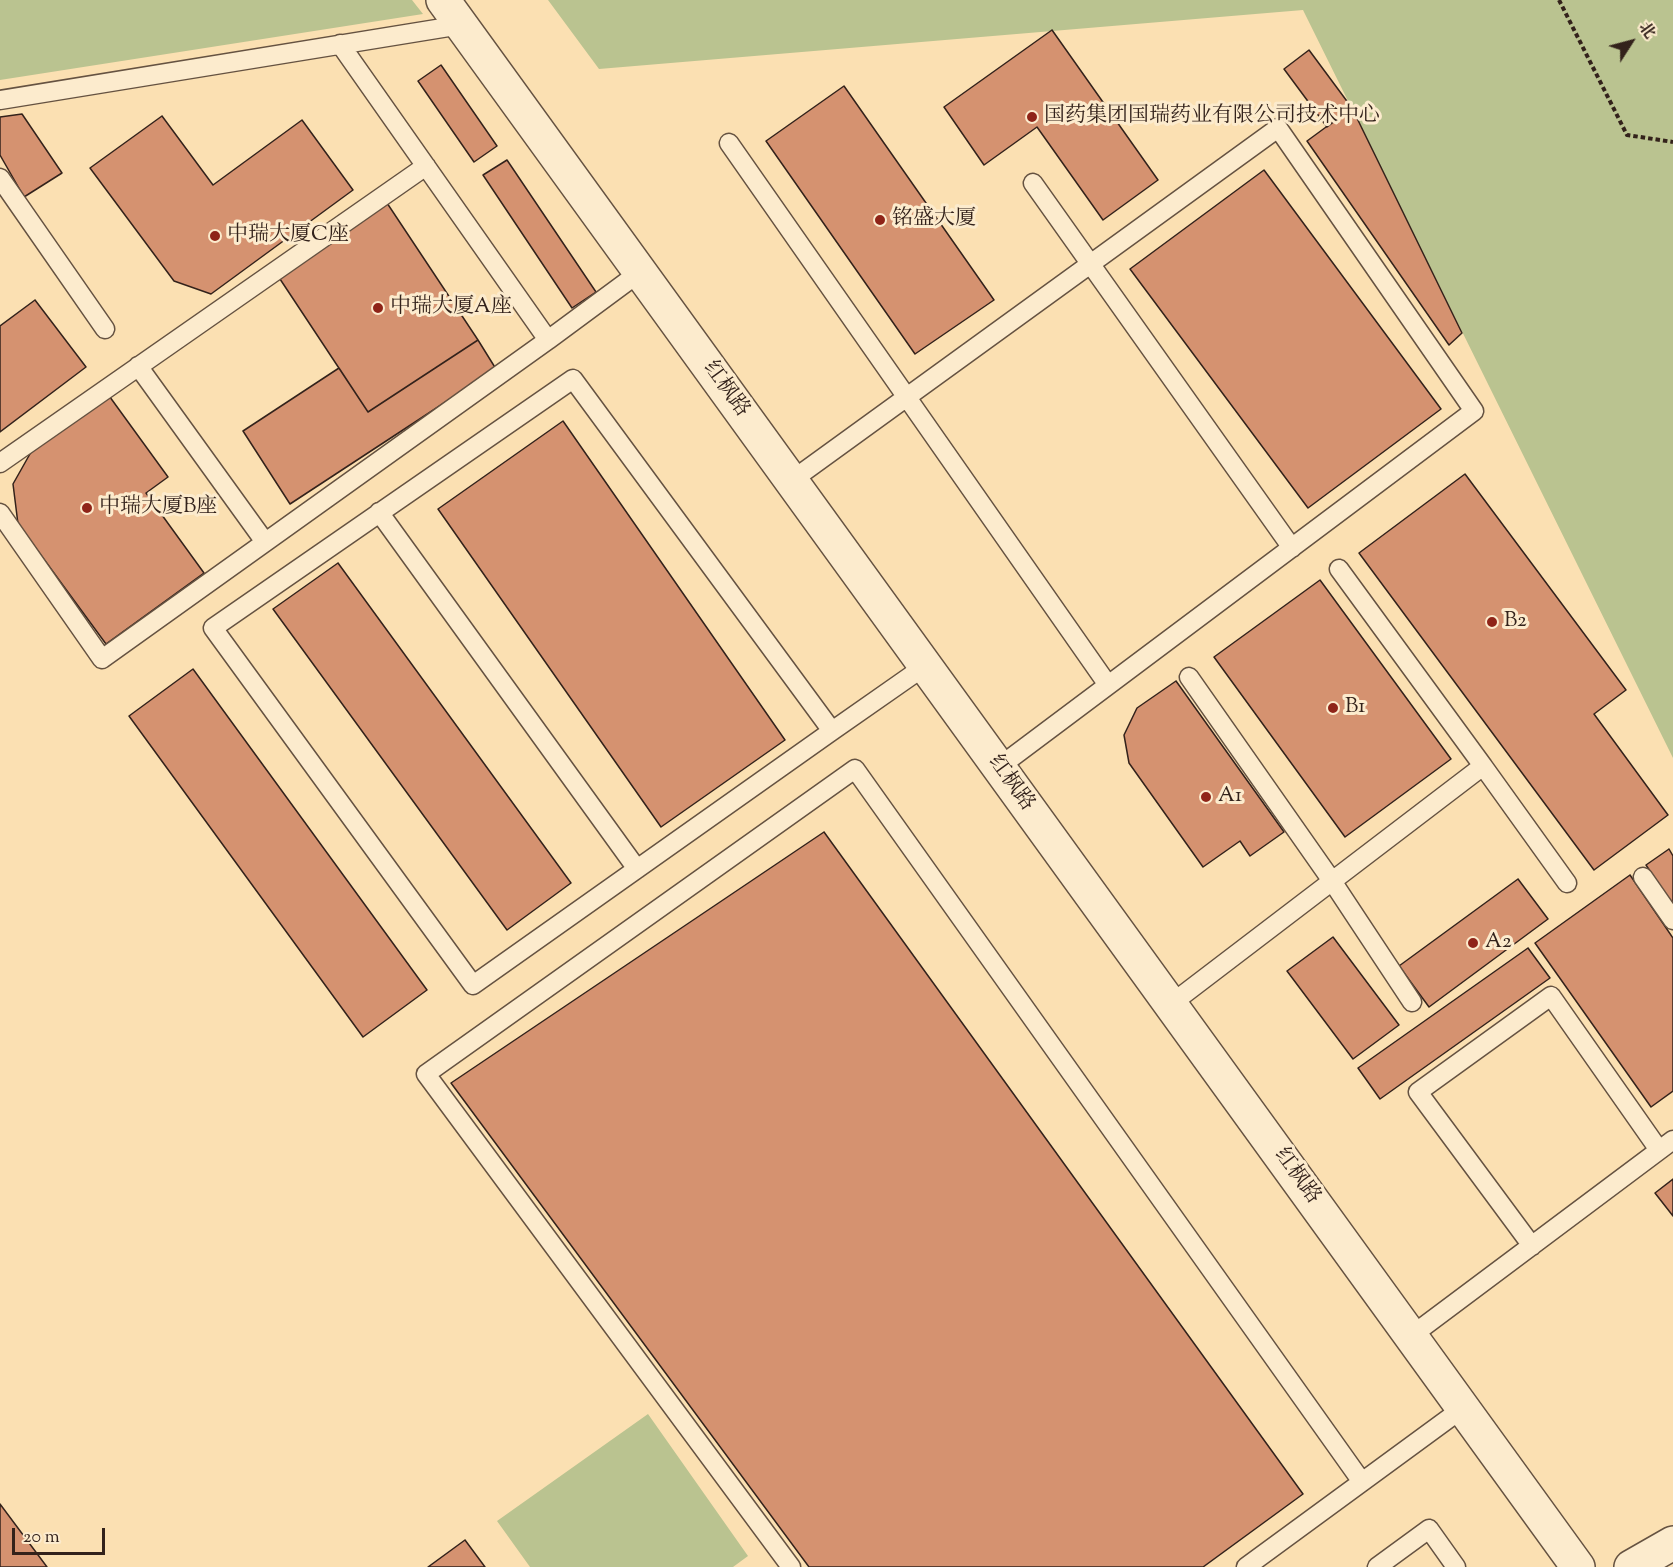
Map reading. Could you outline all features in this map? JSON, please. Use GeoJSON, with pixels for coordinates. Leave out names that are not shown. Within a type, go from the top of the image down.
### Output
{"type":"FeatureCollection","features":[{"type":"Feature","properties":{"kind":"street","name":"红枫路"},"geometry":{"type":"LineString","coordinates":[[452,12],[1578,1567]]}},
{"type":"Feature","properties":{"kind":"street"},"geometry":{"type":"LineString","coordinates":[[1631,1567],[1673,1543]]}},
{"type":"Feature","properties":{"kind":"lane"},"geometry":{"type":"LineString","coordinates":[[0,100],[340,44],[452,12]]}},
{"type":"Feature","properties":{"kind":"lane"},"geometry":{"type":"LineString","coordinates":[[340,44],[548,340]]}},
{"type":"Feature","properties":{"kind":"lane"},"geometry":{"type":"LineString","coordinates":[[791,481],[1278,128],[1474,411],[999,767]]}},
{"type":"Feature","properties":{"kind":"lane"},"geometry":{"type":"LineString","coordinates":[[729,143],[1108,685]]}},
{"type":"Feature","properties":{"kind":"lane"},"geometry":{"type":"LineString","coordinates":[[0,463],[426,166]]}},
{"type":"Feature","properties":{"kind":"lane"},"geometry":{"type":"LineString","coordinates":[[0,178],[105,329]]}},
{"type":"Feature","properties":{"kind":"lane"},"geometry":{"type":"LineString","coordinates":[[1034,183],[1292,548]]}},
{"type":"Feature","properties":{"kind":"lane"},"geometry":{"type":"LineString","coordinates":[[0,513],[102,658],[640,272]]}},
{"type":"Feature","properties":{"kind":"lane"},"geometry":{"type":"LineString","coordinates":[[138,366],[265,542]]}},
{"type":"Feature","properties":{"kind":"lane"},"geometry":{"type":"LineString","coordinates":[[832,731],[573,379],[213,628],[473,985],[925,666]]}},
{"type":"Feature","properties":{"kind":"lane"},"geometry":{"type":"LineString","coordinates":[[379,512],[637,869]]}},
{"type":"Feature","properties":{"kind":"lane"},"geometry":{"type":"LineString","coordinates":[[1339,569],[1567,883]]}},
{"type":"Feature","properties":{"kind":"lane"},"geometry":{"type":"LineString","coordinates":[[1189,677],[1332,881],[1412,1002]]}},
{"type":"Feature","properties":{"kind":"lane"},"geometry":{"type":"LineString","coordinates":[[1171,1004],[1484,766]]}},
{"type":"Feature","properties":{"kind":"lane"},"geometry":{"type":"LineString","coordinates":[[791,1567],[426,1074],[855,769],[1362,1482]]}},
{"type":"Feature","properties":{"kind":"lane"},"geometry":{"type":"LineString","coordinates":[[1643,877],[1673,920]]}},
{"type":"Feature","properties":{"kind":"lane"},"geometry":{"type":"LineString","coordinates":[[1412,1336],[1532,1246],[1666,1145],[1551,996],[1418,1092],[1532,1246]]}},
{"type":"Feature","properties":{"kind":"lane"},"geometry":{"type":"LineString","coordinates":[[1246,1567],[1463,1408]]}},
{"type":"Feature","properties":{"kind":"lane"},"geometry":{"type":"LineString","coordinates":[[1377,1567],[1429,1529],[1456,1567]]}},
{"type":"Feature","properties":{"kind":"path"},"geometry":{"type":"LineString","coordinates":[[1559,0],[1627,135],[1673,142]]}},
{"type":"Feature","properties":{"kind":"green space"},"geometry":{"type":"Polygon","coordinates":[[[0,0],[412,0],[423,14],[0,80],[0,0]]]}},
{"type":"Feature","properties":{"kind":"green space"},"geometry":{"type":"Polygon","coordinates":[[[548,0],[1673,0],[1673,758],[1303,10],[599,69],[548,0]]]}},
{"type":"Feature","properties":{"kind":"green space"},"geometry":{"type":"Polygon","coordinates":[[[648,1414],[748,1556],[733,1567],[530,1567],[497,1521],[648,1414]]]}},
{"type":"Feature","properties":{"kind":"building","name":"国药集团国瑞药业有限公司技术中心"},"geometry":{"type":"Polygon","coordinates":[[[1052,30],[1158,180],[1103,220],[1037,127],[984,165],[944,107],[1052,30]]]}},
{"type":"Feature","properties":{"kind":"building"},"geometry":{"type":"Polygon","coordinates":[[[1309,50],[1352,108],[1327,127],[1284,69],[1309,50]]]}},
{"type":"Feature","properties":{"kind":"building"},"geometry":{"type":"Polygon","coordinates":[[[441,65],[497,146],[474,162],[418,81],[441,65]]]}},
{"type":"Feature","properties":{"kind":"building","name":"铭盛大厦"},"geometry":{"type":"Polygon","coordinates":[[[844,86],[994,300],[915,354],[766,141],[844,86]]]}},
{"type":"Feature","properties":{"kind":"building"},"geometry":{"type":"Polygon","coordinates":[[[1352,108],[1462,333],[1449,345],[1307,141],[1352,108]]]}},
{"type":"Feature","properties":{"kind":"building"},"geometry":{"type":"Polygon","coordinates":[[[22,114],[62,173],[24,197],[0,155],[0,117],[22,114]]]}},
{"type":"Feature","properties":{"kind":"building","name":"中瑞大厦C座"},"geometry":{"type":"Polygon","coordinates":[[[162,116],[213,185],[302,120],[353,190],[211,294],[174,281],[90,168],[162,116]]]}},
{"type":"Feature","properties":{"kind":"building"},"geometry":{"type":"Polygon","coordinates":[[[507,160],[596,292],[572,308],[483,175],[507,160]]]}},
{"type":"Feature","properties":{"kind":"building"},"geometry":{"type":"Polygon","coordinates":[[[1264,170],[1441,409],[1308,508],[1130,269],[1264,170]]]}},
{"type":"Feature","properties":{"kind":"building","name":"中瑞大厦A座"},"geometry":{"type":"Polygon","coordinates":[[[387,203],[478,340],[368,412],[278,276],[387,203]]]}},
{"type":"Feature","properties":{"kind":"building"},"geometry":{"type":"Polygon","coordinates":[[[35,300],[86,367],[0,432],[0,326],[35,300]]]}},
{"type":"Feature","properties":{"kind":"building"},"geometry":{"type":"Polygon","coordinates":[[[478,340],[496,369],[290,504],[243,431],[339,368],[368,412],[478,340]]]}},
{"type":"Feature","properties":{"kind":"building","name":"中瑞大厦B座"},"geometry":{"type":"Polygon","coordinates":[[[107,393],[168,477],[146,493],[204,573],[106,644],[18,524],[13,484],[35,445],[107,393]]]}},
{"type":"Feature","properties":{"kind":"building"},"geometry":{"type":"Polygon","coordinates":[[[563,421],[785,740],[661,827],[438,509],[563,421]]]}},
{"type":"Feature","properties":{"kind":"building","name":"B2"},"geometry":{"type":"Polygon","coordinates":[[[1465,474],[1626,690],[1594,714],[1668,815],[1594,870],[1359,553],[1465,474]]]}},
{"type":"Feature","properties":{"kind":"building"},"geometry":{"type":"Polygon","coordinates":[[[338,563],[571,883],[507,930],[273,609],[338,563]]]}},
{"type":"Feature","properties":{"kind":"building","name":"B1"},"geometry":{"type":"Polygon","coordinates":[[[1320,580],[1451,759],[1345,837],[1214,657],[1320,580]]]}},
{"type":"Feature","properties":{"kind":"building"},"geometry":{"type":"Polygon","coordinates":[[[193,669],[427,990],[363,1037],[129,716],[193,669]]]}},
{"type":"Feature","properties":{"kind":"building","name":"A1"},"geometry":{"type":"Polygon","coordinates":[[[1176,681],[1284,832],[1250,856],[1240,841],[1203,867],[1129,763],[1124,735],[1137,708],[1176,681]]]}},
{"type":"Feature","properties":{"kind":"building"},"geometry":{"type":"Polygon","coordinates":[[[824,832],[1303,1494],[1203,1567],[809,1567],[451,1083],[824,832]]]}},
{"type":"Feature","properties":{"kind":"building"},"geometry":{"type":"Polygon","coordinates":[[[1669,849],[1673,856],[1673,905],[1646,865],[1669,849]]]}},
{"type":"Feature","properties":{"kind":"building"},"geometry":{"type":"Polygon","coordinates":[[[1630,875],[1673,938],[1673,1091],[1651,1107],[1535,943],[1630,875]]]}},
{"type":"Feature","properties":{"kind":"building","name":"A2"},"geometry":{"type":"Polygon","coordinates":[[[1518,879],[1548,919],[1429,1007],[1399,966],[1518,879]]]}},
{"type":"Feature","properties":{"kind":"building"},"geometry":{"type":"Polygon","coordinates":[[[1333,937],[1399,1025],[1353,1059],[1287,971],[1333,937]]]}},
{"type":"Feature","properties":{"kind":"building"},"geometry":{"type":"Polygon","coordinates":[[[1528,948],[1550,978],[1380,1099],[1358,1068],[1528,948]]]}},
{"type":"Feature","properties":{"kind":"building"},"geometry":{"type":"Polygon","coordinates":[[[1673,1179],[1673,1216],[1655,1193],[1673,1179]]]}},
{"type":"Feature","properties":{"kind":"building"},"geometry":{"type":"Polygon","coordinates":[[[0,1504],[47,1567],[0,1567],[0,1504]]]}},
{"type":"Feature","properties":{"kind":"building"},"geometry":{"type":"Polygon","coordinates":[[[465,1540],[485,1567],[428,1567],[465,1540]]]}},
{"type":"Feature","properties":{"kind":"place","name":"国药集团国瑞药业有限公司技术中心"},"geometry":{"type":"Point","coordinates":[1032,117]}},
{"type":"Feature","properties":{"kind":"place","name":"铭盛大厦"},"geometry":{"type":"Point","coordinates":[880,220]}},
{"type":"Feature","properties":{"kind":"place","name":"中瑞大厦C座"},"geometry":{"type":"Point","coordinates":[215,236]}},
{"type":"Feature","properties":{"kind":"place","name":"中瑞大厦A座"},"geometry":{"type":"Point","coordinates":[378,308]}},
{"type":"Feature","properties":{"kind":"place","name":"中瑞大厦B座"},"geometry":{"type":"Point","coordinates":[87,508]}},
{"type":"Feature","properties":{"kind":"place","name":"B2"},"geometry":{"type":"Point","coordinates":[1492,622]}},
{"type":"Feature","properties":{"kind":"place","name":"B1"},"geometry":{"type":"Point","coordinates":[1333,708]}},
{"type":"Feature","properties":{"kind":"place","name":"A1"},"geometry":{"type":"Point","coordinates":[1206,797]}},
{"type":"Feature","properties":{"kind":"place","name":"A2"},"geometry":{"type":"Point","coordinates":[1473,943]}}]}
